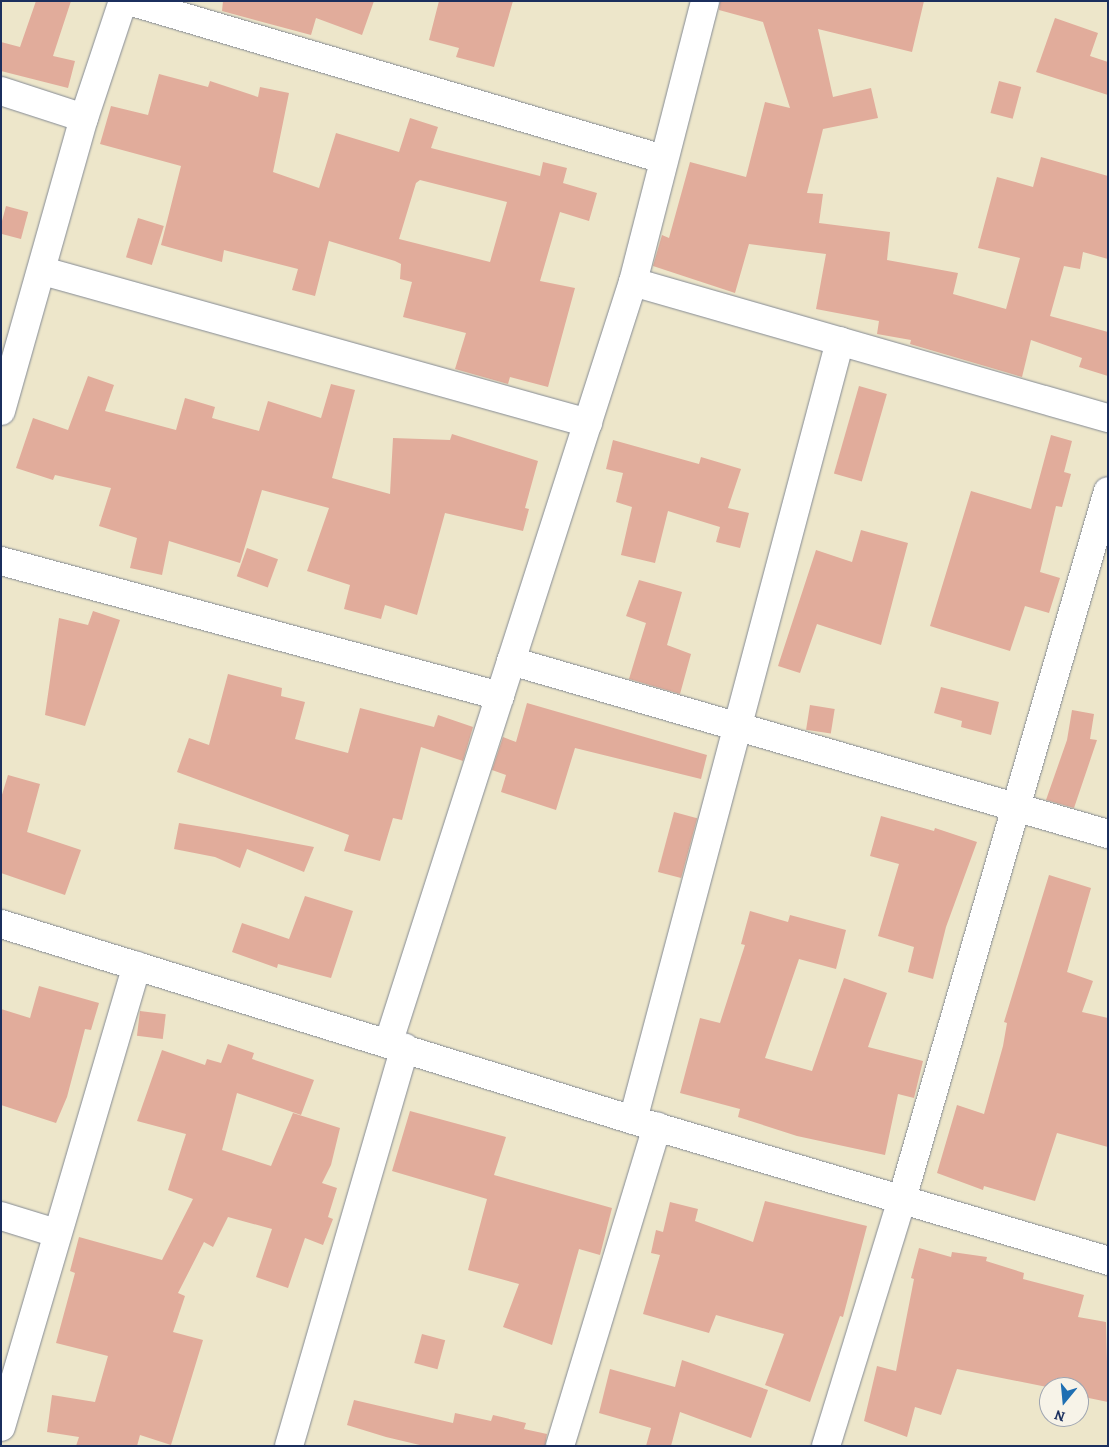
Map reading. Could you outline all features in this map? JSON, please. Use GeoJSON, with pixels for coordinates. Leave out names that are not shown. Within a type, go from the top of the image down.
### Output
{"type":"FeatureCollection","features":[{"type":"Feature","properties":{"kind":"street"},"geometry":{"type":"LineString","coordinates":[[1,411],[43,271],[84,118],[123,1]]}},
{"type":"Feature","properties":{"kind":"street"},"geometry":{"type":"LineString","coordinates":[[129,1],[663,159]]}},
{"type":"Feature","properties":{"kind":"street"},"geometry":{"type":"LineString","coordinates":[[289,1446],[396,1046],[500,696],[633,282],[705,1]]}},
{"type":"Feature","properties":{"kind":"street"},"geometry":{"type":"LineString","coordinates":[[1,91],[84,118]]}},
{"type":"Feature","properties":{"kind":"street"},"geometry":{"type":"LineString","coordinates":[[43,271],[588,423]]}},
{"type":"Feature","properties":{"kind":"street"},"geometry":{"type":"LineString","coordinates":[[633,282],[1108,418]]}},
{"type":"Feature","properties":{"kind":"street"},"geometry":{"type":"LineString","coordinates":[[560,1446],[645,1123],[737,726],[840,341]]}},
{"type":"Feature","properties":{"kind":"street"},"geometry":{"type":"LineString","coordinates":[[826,1446],[902,1198],[1108,492]]}},
{"type":"Feature","properties":{"kind":"street"},"geometry":{"type":"LineString","coordinates":[[1,561],[500,696]]}},
{"type":"Feature","properties":{"kind":"street"},"geometry":{"type":"LineString","coordinates":[[512,661],[1108,834]]}},
{"type":"Feature","properties":{"kind":"street"},"geometry":{"type":"LineString","coordinates":[[1,924],[645,1123],[902,1198],[1108,1262]]}},
{"type":"Feature","properties":{"kind":"street"},"geometry":{"type":"LineString","coordinates":[[1,1426],[56,1233],[137,966]]}},
{"type":"Feature","properties":{"kind":"street"},"geometry":{"type":"LineString","coordinates":[[1,1216],[56,1233]]}},
{"type":"Feature","properties":{"kind":"building"},"geometry":{"type":"Polygon","coordinates":[[[36,1],[71,1],[53,56],[75,61],[68,88],[1,71],[1,42],[20,47],[36,1]]]}},
{"type":"Feature","properties":{"kind":"building"},"geometry":{"type":"Polygon","coordinates":[[[223,1],[374,1],[362,35],[316,18],[311,35],[222,11],[223,1]]]}},
{"type":"Feature","properties":{"kind":"building"},"geometry":{"type":"Polygon","coordinates":[[[439,1],[513,1],[494,67],[456,57],[459,48],[429,40],[439,1]]]}},
{"type":"Feature","properties":{"kind":"building"},"geometry":{"type":"Polygon","coordinates":[[[720,1],[924,1],[912,52],[818,29],[833,97],[871,88],[878,118],[823,129],[807,193],[823,194],[819,223],[890,232],[887,260],[958,273],[953,294],[1006,309],[1020,258],[978,248],[997,177],[1033,187],[1041,157],[1108,176],[1108,259],[1083,252],[1080,269],[1064,266],[1050,316],[1108,332],[1108,376],[1079,367],[1082,358],[1031,340],[1022,377],[910,344],[911,340],[877,334],[879,321],[816,309],[826,254],[749,244],[735,293],[653,266],[662,235],[669,238],[690,162],[746,177],[765,102],[790,108],[763,22],[719,10],[720,1]]]}},
{"type":"Feature","properties":{"kind":"building"},"geometry":{"type":"Polygon","coordinates":[[[1055,18],[1098,33],[1090,56],[1108,62],[1108,95],[1036,72],[1055,18]]]}},
{"type":"Feature","properties":{"kind":"building"},"geometry":{"type":"Polygon","coordinates":[[[159,74],[208,87],[210,81],[258,97],[260,87],[289,93],[273,172],[319,188],[336,133],[399,152],[410,118],[438,127],[431,148],[540,176],[543,162],[567,168],[563,183],[597,193],[589,221],[560,212],[540,281],[575,288],[548,387],[510,377],[508,384],[455,369],[466,333],[403,317],[412,282],[400,279],[401,264],[395,261],[329,241],[315,296],[292,290],[298,269],[224,250],[222,262],[161,245],[181,166],[100,144],[111,106],[148,115],[159,74]],[[420,180],[416,183],[399,239],[490,262],[507,202],[420,180]]]}},
{"type":"Feature","properties":{"kind":"building"},"geometry":{"type":"Polygon","coordinates":[[[999,81],[1021,87],[1013,119],[990,113],[999,81]]]}},
{"type":"Feature","properties":{"kind":"building"},"geometry":{"type":"Polygon","coordinates":[[[6,206],[28,212],[21,239],[1,234],[1,225],[6,206]]]}},
{"type":"Feature","properties":{"kind":"building"},"geometry":{"type":"Polygon","coordinates":[[[138,218],[164,226],[152,265],[126,257],[138,218]]]}},
{"type":"Feature","properties":{"kind":"building"},"geometry":{"type":"Polygon","coordinates":[[[88,376],[114,385],[105,411],[176,430],[185,398],[215,407],[212,418],[259,431],[268,401],[321,418],[331,384],[355,390],[332,478],[390,494],[393,438],[450,440],[452,434],[538,461],[525,508],[529,509],[523,531],[445,513],[417,615],[385,605],[381,619],[344,609],[350,585],[307,571],[329,508],[262,490],[240,563],[169,541],[162,575],[130,568],[137,538],[99,526],[111,488],[55,475],[53,480],[16,468],[33,418],[68,430],[88,376]]]}},
{"type":"Feature","properties":{"kind":"building"},"geometry":{"type":"Polygon","coordinates":[[[859,386],[887,394],[862,481],[834,473],[859,386]]]}},
{"type":"Feature","properties":{"kind":"building"},"geometry":{"type":"Polygon","coordinates":[[[1051,435],[1072,441],[1064,472],[1071,474],[1062,507],[1056,506],[1040,572],[1060,578],[1049,613],[1025,606],[1010,651],[930,626],[971,491],[1031,509],[1051,435]]]}},
{"type":"Feature","properties":{"kind":"building"},"geometry":{"type":"Polygon","coordinates":[[[613,440],[699,464],[701,457],[741,469],[728,508],[749,513],[740,548],[716,542],[720,527],[668,511],[655,563],[621,555],[632,507],[616,502],[623,473],[606,469],[613,440]]]}},
{"type":"Feature","properties":{"kind":"building"},"geometry":{"type":"Polygon","coordinates":[[[861,530],[908,543],[881,645],[817,624],[800,673],[778,666],[816,550],[852,562],[861,530]]]}},
{"type":"Feature","properties":{"kind":"building"},"geometry":{"type":"Polygon","coordinates":[[[247,548],[278,559],[268,587],[237,576],[247,548]]]}},
{"type":"Feature","properties":{"kind":"building"},"geometry":{"type":"Polygon","coordinates":[[[639,580],[682,592],[667,645],[691,654],[680,694],[629,679],[646,623],[626,616],[639,580]]]}},
{"type":"Feature","properties":{"kind":"building"},"geometry":{"type":"Polygon","coordinates":[[[93,611],[120,620],[85,726],[45,715],[59,618],[88,625],[93,611]]]}},
{"type":"Feature","properties":{"kind":"building"},"geometry":{"type":"Polygon","coordinates":[[[228,674],[282,688],[281,696],[305,702],[295,739],[348,753],[360,708],[434,727],[438,715],[473,727],[463,761],[421,747],[402,820],[393,818],[380,861],[344,851],[349,835],[177,772],[189,738],[209,745],[228,674]]]}},
{"type":"Feature","properties":{"kind":"building"},"geometry":{"type":"Polygon","coordinates":[[[941,687],[999,702],[991,735],[961,727],[962,721],[934,713],[941,687]]]}},
{"type":"Feature","properties":{"kind":"building"},"geometry":{"type":"Polygon","coordinates":[[[527,703],[707,755],[701,779],[575,748],[556,810],[501,792],[506,775],[492,770],[503,737],[516,742],[527,703]]]}},
{"type":"Feature","properties":{"kind":"building"},"geometry":{"type":"Polygon","coordinates":[[[810,705],[835,709],[831,734],[806,730],[810,705]]]}},
{"type":"Feature","properties":{"kind":"building"},"geometry":{"type":"Polygon","coordinates":[[[1072,710],[1094,714],[1090,739],[1097,740],[1074,808],[1046,800],[1067,740],[1072,710]]]}},
{"type":"Feature","properties":{"kind":"building"},"geometry":{"type":"Polygon","coordinates":[[[8,775],[40,784],[27,832],[81,850],[65,895],[1,873],[1,798],[8,775]]]}},
{"type":"Feature","properties":{"kind":"building"},"geometry":{"type":"Polygon","coordinates":[[[674,812],[697,818],[681,878],[658,872],[674,812]]]}},
{"type":"Feature","properties":{"kind":"building"},"geometry":{"type":"Polygon","coordinates":[[[881,816],[934,831],[935,828],[977,842],[946,927],[933,979],[908,972],[914,947],[878,936],[899,864],[870,856],[881,816]]]}},
{"type":"Feature","properties":{"kind":"building"},"geometry":{"type":"Polygon","coordinates":[[[179,823],[314,847],[304,872],[247,849],[240,868],[215,857],[174,849],[179,823]]]}},
{"type":"Feature","properties":{"kind":"building"},"geometry":{"type":"Polygon","coordinates":[[[1049,875],[1091,888],[1067,972],[1093,981],[1082,1012],[1108,1018],[1108,1147],[1057,1133],[1035,1201],[984,1186],[983,1190],[937,1173],[957,1105],[984,1114],[1003,1046],[1007,1023],[1004,1022],[1049,875]]]}},
{"type":"Feature","properties":{"kind":"building"},"geometry":{"type":"Polygon","coordinates":[[[305,896],[353,911],[331,978],[278,964],[277,968],[232,952],[242,923],[289,939],[305,896]]]}},
{"type":"Feature","properties":{"kind":"building"},"geometry":{"type":"Polygon","coordinates":[[[750,911],[788,922],[790,915],[846,930],[836,969],[799,959],[765,1058],[812,1071],[844,978],[887,993],[868,1047],[923,1061],[914,1098],[898,1094],[885,1155],[797,1136],[738,1117],[740,1109],[680,1093],[700,1018],[720,1023],[745,945],[741,944],[750,911]]]}},
{"type":"Feature","properties":{"kind":"building"},"geometry":{"type":"Polygon","coordinates":[[[39,986],[99,1003],[91,1030],[85,1029],[67,1097],[56,1123],[1,1105],[1,1009],[30,1018],[39,986]]]}},
{"type":"Feature","properties":{"kind":"building"},"geometry":{"type":"Polygon","coordinates":[[[140,1011],[166,1014],[163,1039],[137,1036],[140,1011]]]}},
{"type":"Feature","properties":{"kind":"building"},"geometry":{"type":"Polygon","coordinates":[[[228,1044],[254,1053],[252,1059],[314,1080],[301,1115],[237,1093],[222,1150],[271,1166],[293,1113],[340,1128],[331,1165],[322,1183],[337,1188],[328,1217],[333,1219],[323,1245],[305,1238],[288,1288],[256,1277],[272,1229],[228,1217],[213,1247],[204,1242],[178,1293],[185,1296],[173,1332],[203,1340],[171,1445],[140,1435],[137,1446],[76,1446],[79,1437],[47,1432],[52,1395],[95,1402],[108,1356],[56,1343],[75,1273],[70,1271],[79,1237],[162,1260],[193,1199],[168,1190],[186,1134],[137,1121],[162,1050],[205,1065],[207,1059],[221,1063],[228,1044]]]}},
{"type":"Feature","properties":{"kind":"building"},"geometry":{"type":"Polygon","coordinates":[[[410,1111],[506,1137],[494,1175],[612,1208],[600,1255],[579,1249],[552,1345],[503,1327],[519,1284],[468,1270],[487,1199],[392,1171],[410,1111]]]}},
{"type":"Feature","properties":{"kind":"building"},"geometry":{"type":"Polygon","coordinates":[[[765,1201],[867,1226],[843,1317],[840,1316],[810,1402],[765,1385],[784,1334],[716,1315],[709,1333],[643,1314],[660,1255],[651,1253],[656,1230],[663,1232],[670,1202],[698,1209],[695,1221],[753,1242],[765,1201]]]}},
{"type":"Feature","properties":{"kind":"building"},"geometry":{"type":"Polygon","coordinates":[[[919,1248],[951,1257],[952,1252],[987,1257],[986,1261],[1024,1273],[1023,1279],[1084,1295],[1078,1317],[1106,1322],[1108,1402],[1089,1398],[1089,1377],[1039,1377],[1039,1385],[957,1369],[941,1415],[915,1407],[907,1437],[864,1421],[877,1366],[896,1371],[914,1279],[911,1278],[919,1248]]]}},
{"type":"Feature","properties":{"kind":"building"},"geometry":{"type":"Polygon","coordinates":[[[422,1334],[445,1340],[437,1369],[414,1363],[422,1334]]]}},
{"type":"Feature","properties":{"kind":"building"},"geometry":{"type":"Polygon","coordinates":[[[682,1360],[768,1390],[751,1438],[680,1412],[671,1446],[646,1446],[651,1428],[599,1413],[610,1369],[675,1387],[682,1360]]]}},
{"type":"Feature","properties":{"kind":"building"},"geometry":{"type":"Polygon","coordinates":[[[354,1400],[453,1423],[455,1413],[491,1421],[493,1415],[526,1423],[524,1429],[547,1434],[545,1446],[424,1446],[386,1437],[347,1425],[354,1400]]]}}]}
